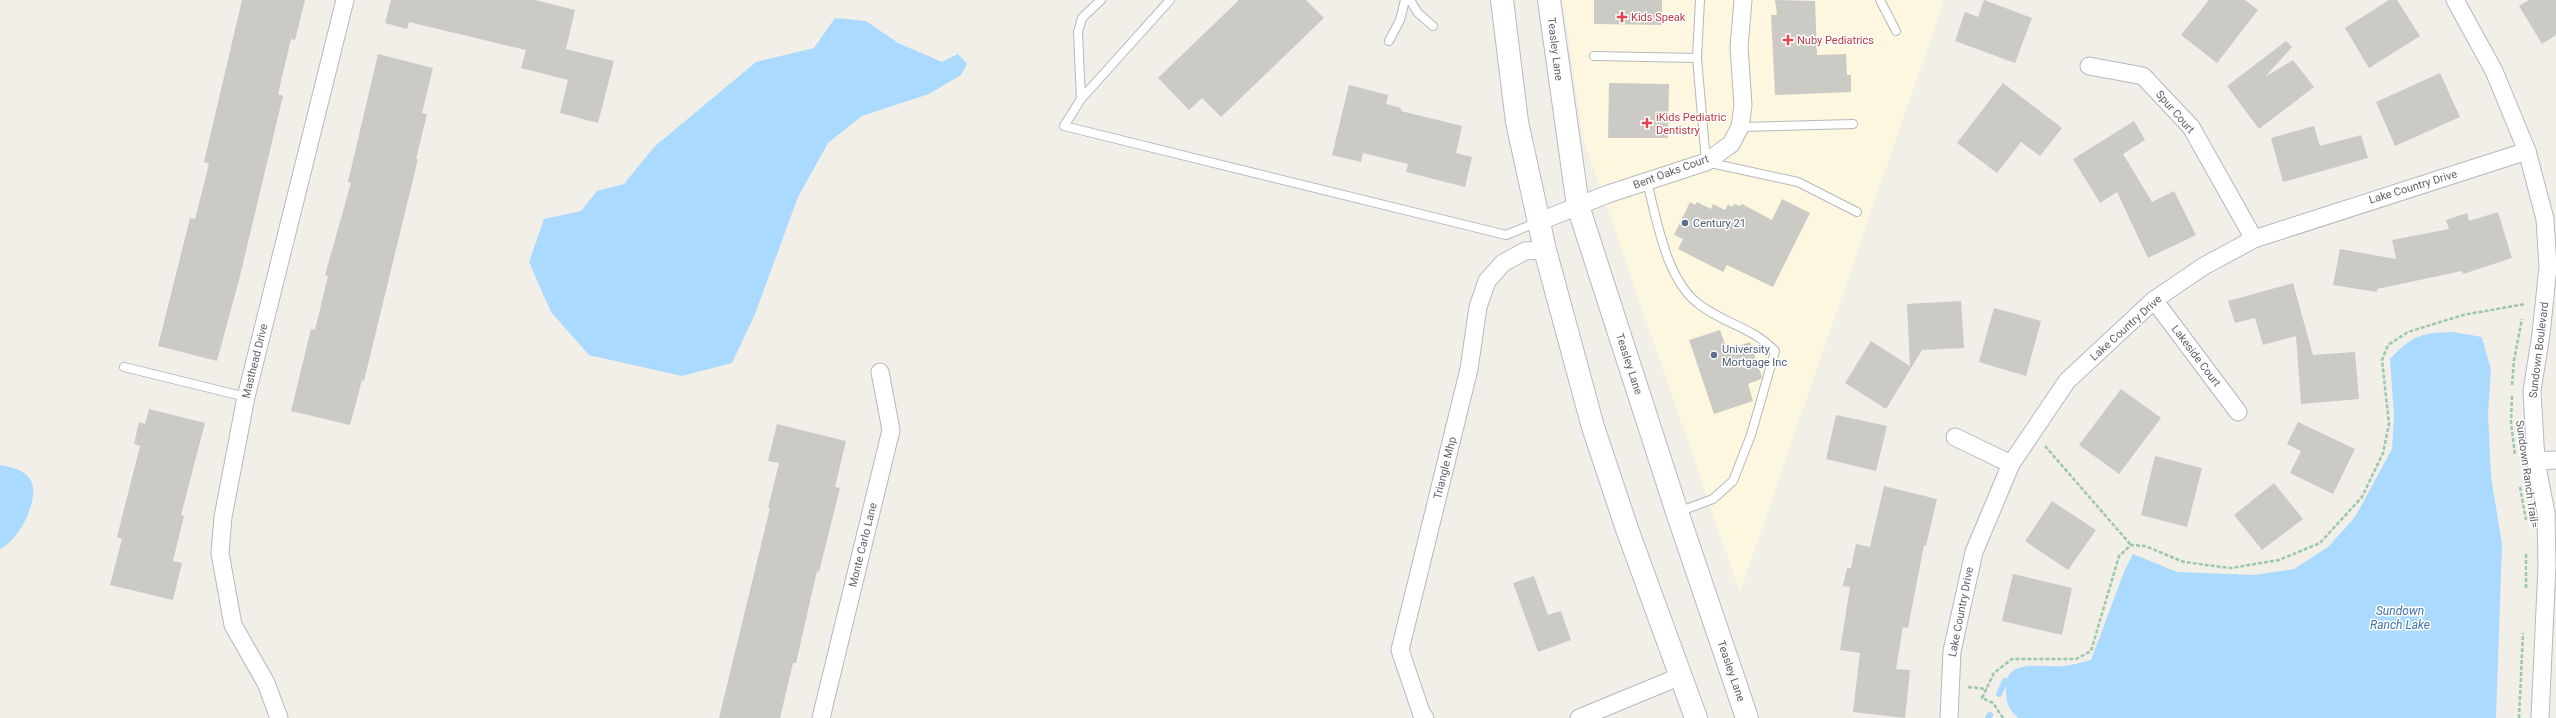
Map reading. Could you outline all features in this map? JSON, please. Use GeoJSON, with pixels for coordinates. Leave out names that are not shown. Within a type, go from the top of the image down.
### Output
{"type":"FeatureCollection","features":[{"type":"Feature","properties":{"kind":"main road"},"geometry":{"type":"LineString","coordinates":[[1502,0],[1517,122],[1545,250],[1593,427],[1629,536],[1696,718]]}},
{"type":"Feature","properties":{"kind":"main road","name":"Teasley Lane"},"geometry":{"type":"LineString","coordinates":[[1549,0],[1578,206],[1677,512],[1747,718]]}},
{"type":"Feature","properties":{"kind":"street","name":"Masthead Drive"},"geometry":{"type":"LineString","coordinates":[[279,718],[266,683],[233,625],[220,553],[228,482],[246,397],[345,0]]}},
{"type":"Feature","properties":{"kind":"street","name":"Bent Oaks Court"},"geometry":{"type":"LineString","coordinates":[[1538,222],[1578,206],[1706,162],[1731,144],[1740,127],[1743,105],[1739,47],[1743,0]]}},
{"type":"Feature","properties":{"kind":"street","name":"Sundown Boulevard"},"geometry":{"type":"LineString","coordinates":[[2455,0],[2494,71],[2527,151],[2551,217],[2548,267],[2541,334],[2532,391],[2536,461],[2546,513],[2547,566],[2540,718]]}},
{"type":"Feature","properties":{"kind":"street","name":"Spur Court"},"geometry":{"type":"LineString","coordinates":[[2089,66],[2143,76],[2191,127],[2254,239]]}},
{"type":"Feature","properties":{"kind":"street","name":"Lake Country Drive"},"geometry":{"type":"LineString","coordinates":[[1949,718],[1952,651],[1974,552],[2011,464],[2067,381],[2154,300],[2204,266],[2254,239],[2527,151]]}},
{"type":"Feature","properties":{"kind":"street","name":"Triangle Mhp"},"geometry":{"type":"LineString","coordinates":[[1425,718],[1417,702],[1400,650],[1469,369],[1478,307],[1487,281],[1504,263],[1525,251],[1545,250]]}},
{"type":"Feature","properties":{"kind":"street","name":"Lakeside Court"},"geometry":{"type":"LineString","coordinates":[[2154,300],[2238,412]]}},
{"type":"Feature","properties":{"kind":"street","name":"Monte Carlo Lane"},"geometry":{"type":"LineString","coordinates":[[820,718],[891,430],[880,372]]}},
{"type":"Feature","properties":{"kind":"street"},"geometry":{"type":"LineString","coordinates":[[1955,437],[2011,464]]}},
{"type":"Feature","properties":{"kind":"street"},"geometry":{"type":"LineString","coordinates":[[2536,461],[2556,460]]}},
{"type":"Feature","properties":{"kind":"street"},"geometry":{"type":"LineString","coordinates":[[1579,718],[1681,676]]}},
{"type":"Feature","properties":{"kind":"lane"},"geometry":{"type":"LineString","coordinates":[[1081,99],[1078,32],[1082,18],[1100,0]]}},
{"type":"Feature","properties":{"kind":"lane"},"geometry":{"type":"LineString","coordinates":[[1170,0],[1081,99],[1064,126],[1506,236],[1538,222]]}},
{"type":"Feature","properties":{"kind":"lane"},"geometry":{"type":"LineString","coordinates":[[1389,41],[1400,20],[1405,0]]}},
{"type":"Feature","properties":{"kind":"lane"},"geometry":{"type":"LineString","coordinates":[[1410,0],[1418,14],[1433,26]]}},
{"type":"Feature","properties":{"kind":"lane"},"geometry":{"type":"LineString","coordinates":[[1700,0],[1697,58],[1706,162],[1798,182],[1857,212]]}},
{"type":"Feature","properties":{"kind":"lane"},"geometry":{"type":"LineString","coordinates":[[1880,0],[1896,31]]}},
{"type":"Feature","properties":{"kind":"lane"},"geometry":{"type":"LineString","coordinates":[[1594,56],[1697,58]]}},
{"type":"Feature","properties":{"kind":"lane"},"geometry":{"type":"LineString","coordinates":[[1740,127],[1853,124]]}},
{"type":"Feature","properties":{"kind":"lane"},"geometry":{"type":"LineString","coordinates":[[1646,182],[1666,252],[1681,286],[1700,305],[1761,337],[1775,351],[1751,435],[1733,482],[1713,499],[1677,512]]}},
{"type":"Feature","properties":{"kind":"lane"},"geometry":{"type":"LineString","coordinates":[[124,367],[246,397]]}},
{"type":"Feature","properties":{"kind":"path"},"geometry":{"type":"LineString","coordinates":[[2042,443],[2131,545],[2145,546],[2184,562],[2231,568],[2279,560],[2320,543],[2362,497],[2383,453],[2389,424],[2382,360],[2388,345],[2408,332],[2463,316],[2526,304],[2524,311]]}},
{"type":"Feature","properties":{"kind":"path","name":"Sundown Ranch Trail="},"geometry":{"type":"LineString","coordinates":[[2516,459],[2511,423],[2513,368],[2522,318]]}},
{"type":"Feature","properties":{"kind":"path","name":"Sundown Ranch Trail="},"geometry":{"type":"LineString","coordinates":[[2519,481],[2527,527]]}},
{"type":"Feature","properties":{"kind":"path"},"geometry":{"type":"LineString","coordinates":[[2003,718],[1993,703],[1982,698],[1994,673],[2012,660],[2076,658],[2091,651],[2119,556],[2131,545]]}},
{"type":"Feature","properties":{"kind":"path"},"geometry":{"type":"LineString","coordinates":[[2526,550],[2526,590]]}},
{"type":"Feature","properties":{"kind":"path"},"geometry":{"type":"LineString","coordinates":[[2519,718],[2524,629]]}},
{"type":"Feature","properties":{"kind":"shaded area"},"geometry":{"type":"Polygon","coordinates":[[[1563,0],[1944,0],[1740,592],[1583,138],[1563,0]]]}},
{"type":"Feature","properties":{"kind":"water"},"geometry":{"type":"Polygon","coordinates":[[[835,18],[866,21],[898,43],[942,62],[958,54],[967,64],[961,75],[929,94],[862,116],[828,143],[798,197],[755,314],[732,363],[682,376],[589,355],[551,312],[529,262],[544,219],[581,211],[597,191],[624,184],[654,147],[756,62],[814,48],[835,18]]]}},
{"type":"Feature","properties":{"kind":"water","name":"Sundown Ranch Lake"},"geometry":{"type":"Polygon","coordinates":[[[2453,332],[2482,337],[2491,370],[2488,413],[2491,477],[2502,544],[2496,718],[2018,718],[2010,709],[2006,696],[2007,680],[2011,673],[2017,669],[2025,666],[2063,666],[2091,660],[2124,572],[2133,554],[2177,572],[2254,575],[2294,569],[2328,547],[2355,517],[2392,449],[2394,415],[2390,359],[2405,345],[2418,337],[2433,333],[2453,332]]]}},
{"type":"Feature","properties":{"kind":"water"},"geometry":{"type":"Polygon","coordinates":[[[0,465],[17,469],[24,473],[30,479],[33,487],[33,497],[31,507],[21,528],[7,544],[0,549],[0,465]]]}},
{"type":"Feature","properties":{"kind":"building"},"geometry":{"type":"Polygon","coordinates":[[[242,0],[305,0],[295,40],[291,39],[278,94],[283,96],[239,280],[217,361],[158,346],[190,218],[195,219],[209,164],[204,162],[242,0]]]}},
{"type":"Feature","properties":{"kind":"building"},"geometry":{"type":"Polygon","coordinates":[[[391,0],[535,0],[575,10],[566,49],[614,61],[598,123],[560,113],[568,80],[521,68],[526,50],[409,22],[407,29],[385,23],[391,0]]]}},
{"type":"Feature","properties":{"kind":"building"},"geometry":{"type":"Polygon","coordinates":[[[1239,0],[1306,0],[1324,18],[1221,117],[1202,98],[1189,110],[1158,78],[1239,0]]]}},
{"type":"Feature","properties":{"kind":"building"},"geometry":{"type":"Polygon","coordinates":[[[1594,0],[1662,0],[1662,25],[1594,24],[1594,0]]]}},
{"type":"Feature","properties":{"kind":"building"},"geometry":{"type":"Polygon","coordinates":[[[1775,0],[1815,1],[1817,55],[1846,54],[1847,75],[1851,75],[1851,92],[1775,95],[1771,15],[1777,15],[1775,0]]]}},
{"type":"Feature","properties":{"kind":"building"},"geometry":{"type":"Polygon","coordinates":[[[1984,0],[2032,18],[2015,63],[1955,41],[1965,12],[1978,17],[1984,0]]]}},
{"type":"Feature","properties":{"kind":"building"},"geometry":{"type":"Polygon","coordinates":[[[2209,0],[2245,0],[2258,10],[2217,63],[2181,35],[2209,0]]]}},
{"type":"Feature","properties":{"kind":"building"},"geometry":{"type":"Polygon","coordinates":[[[2389,0],[2397,0],[2420,36],[2369,68],[2345,28],[2389,0]]]}},
{"type":"Feature","properties":{"kind":"building"},"geometry":{"type":"Polygon","coordinates":[[[2529,0],[2556,0],[2556,35],[2542,44],[2519,6],[2529,0]]]}},
{"type":"Feature","properties":{"kind":"building"},"geometry":{"type":"Polygon","coordinates":[[[2286,41],[2292,47],[2265,77],[2293,60],[2314,87],[2259,129],[2227,86],[2286,41]]]}},
{"type":"Feature","properties":{"kind":"building"},"geometry":{"type":"Polygon","coordinates":[[[378,54],[433,68],[422,113],[427,114],[416,159],[418,159],[364,381],[362,380],[350,425],[291,411],[311,329],[315,330],[328,276],[325,275],[351,183],[348,182],[378,54]]]}},
{"type":"Feature","properties":{"kind":"building"},"geometry":{"type":"Polygon","coordinates":[[[2440,73],[2460,117],[2395,146],[2376,102],[2440,73]]]}},
{"type":"Feature","properties":{"kind":"building"},"geometry":{"type":"Polygon","coordinates":[[[1609,83],[1669,84],[1668,138],[1608,138],[1609,83]]]}},
{"type":"Feature","properties":{"kind":"building"},"geometry":{"type":"Polygon","coordinates":[[[2003,83],[2062,128],[2040,156],[2021,142],[1997,173],[1957,143],[2003,83]]]}},
{"type":"Feature","properties":{"kind":"building"},"geometry":{"type":"Polygon","coordinates":[[[1349,85],[1388,95],[1386,104],[1401,108],[1401,111],[1462,126],[1456,153],[1472,157],[1465,187],[1406,172],[1408,164],[1363,153],[1361,162],[1332,155],[1349,85]]]}},
{"type":"Feature","properties":{"kind":"building"},"geometry":{"type":"Polygon","coordinates":[[[2134,121],[2145,140],[2123,154],[2152,202],[2174,191],[2196,235],[2148,258],[2117,192],[2100,203],[2073,159],[2134,121]]]}},
{"type":"Feature","properties":{"kind":"building"},"geometry":{"type":"Polygon","coordinates":[[[2314,126],[2320,146],[2361,135],[2368,158],[2283,182],[2271,138],[2314,126]]]}},
{"type":"Feature","properties":{"kind":"building"},"geometry":{"type":"Polygon","coordinates":[[[1782,199],[1810,213],[1773,287],[1727,265],[1723,272],[1678,249],[1683,239],[1674,235],[1690,202],[1695,205],[1697,202],[1711,209],[1713,204],[1725,210],[1728,204],[1732,207],[1734,204],[1740,206],[1742,204],[1772,220],[1782,199]]]}},
{"type":"Feature","properties":{"kind":"building"},"geometry":{"type":"Polygon","coordinates":[[[2498,212],[2512,258],[2463,274],[2462,271],[2377,289],[2377,292],[2333,285],[2340,249],[2396,259],[2392,240],[2449,229],[2446,220],[2467,213],[2469,221],[2498,212]]]}},
{"type":"Feature","properties":{"kind":"building"},"geometry":{"type":"Polygon","coordinates":[[[2293,283],[2313,355],[2355,352],[2359,399],[2301,404],[2296,336],[2263,345],[2255,318],[2235,323],[2228,301],[2293,283]]]}},
{"type":"Feature","properties":{"kind":"building"},"geometry":{"type":"Polygon","coordinates":[[[1961,301],[1964,348],[1922,350],[1886,409],[1845,383],[1871,341],[1910,366],[1907,304],[1961,301]]]}},
{"type":"Feature","properties":{"kind":"building"},"geometry":{"type":"Polygon","coordinates":[[[1994,308],[2041,321],[2026,376],[1979,362],[1994,308]]]}},
{"type":"Feature","properties":{"kind":"building"},"geometry":{"type":"Polygon","coordinates":[[[1720,330],[1727,350],[1750,342],[1762,377],[1761,379],[1748,384],[1753,401],[1714,414],[1689,340],[1720,330]]]}},
{"type":"Feature","properties":{"kind":"building"},"geometry":{"type":"Polygon","coordinates":[[[2121,389],[2161,418],[2119,474],[2079,445],[2121,389]]]}},
{"type":"Feature","properties":{"kind":"building"},"geometry":{"type":"Polygon","coordinates":[[[149,409],[205,423],[181,515],[184,516],[173,561],[182,563],[173,600],[110,585],[122,539],[117,537],[140,446],[134,444],[139,422],[145,424],[149,409]]]}},
{"type":"Feature","properties":{"kind":"building"},"geometry":{"type":"Polygon","coordinates":[[[1836,415],[1887,426],[1876,471],[1826,459],[1836,415]]]}},
{"type":"Feature","properties":{"kind":"building"},"geometry":{"type":"Polygon","coordinates":[[[2298,422],[2355,449],[2333,494],[2290,473],[2301,451],[2287,444],[2298,422]]]}},
{"type":"Feature","properties":{"kind":"building"},"geometry":{"type":"Polygon","coordinates":[[[777,424],[846,441],[835,487],[840,488],[819,572],[817,571],[796,663],[793,663],[780,718],[719,718],[770,508],[768,508],[779,463],[768,461],[777,424]]]}},
{"type":"Feature","properties":{"kind":"building"},"geometry":{"type":"Polygon","coordinates":[[[2155,456],[2202,468],[2187,527],[2141,515],[2155,456]]]}},
{"type":"Feature","properties":{"kind":"building"},"geometry":{"type":"Polygon","coordinates":[[[2274,483],[2303,519],[2262,550],[2234,515],[2274,483]]]}},
{"type":"Feature","properties":{"kind":"building"},"geometry":{"type":"Polygon","coordinates":[[[1884,486],[1937,499],[1926,546],[1924,545],[1908,628],[1903,627],[1896,669],[1910,670],[1905,718],[1853,712],[1860,653],[1840,650],[1850,587],[1843,586],[1847,568],[1851,568],[1856,544],[1870,547],[1884,486]]]}},
{"type":"Feature","properties":{"kind":"building"},"geometry":{"type":"Polygon","coordinates":[[[2052,501],[2096,530],[2068,570],[2025,541],[2052,501]]]}},
{"type":"Feature","properties":{"kind":"building"},"geometry":{"type":"Polygon","coordinates":[[[2013,574],[2072,588],[2062,635],[2002,621],[2013,574]]]}},
{"type":"Feature","properties":{"kind":"building"},"geometry":{"type":"Polygon","coordinates":[[[1534,576],[1548,615],[1561,611],[1571,640],[1538,652],[1513,583],[1534,576]]]}},
{"type":"Feature","properties":{"kind":"waterway"},"geometry":{"type":"LineString","coordinates":[[1999,694],[2005,681]]}},
{"type":"Feature","properties":{"kind":"place","name":"Kids Speak"},"geometry":{"type":"Point","coordinates":[1622,17]}},
{"type":"Feature","properties":{"kind":"place","name":"Nuby Pediatrics"},"geometry":{"type":"Point","coordinates":[1788,40]}},
{"type":"Feature","properties":{"kind":"place","name":"iKids Pediatric Dentistry"},"geometry":{"type":"Point","coordinates":[1647,123]}},
{"type":"Feature","properties":{"kind":"place","name":"Century 21"},"geometry":{"type":"Point","coordinates":[1685,223]}},
{"type":"Feature","properties":{"kind":"place","name":"University Mortgage Inc"},"geometry":{"type":"Point","coordinates":[1714,355]}}]}
